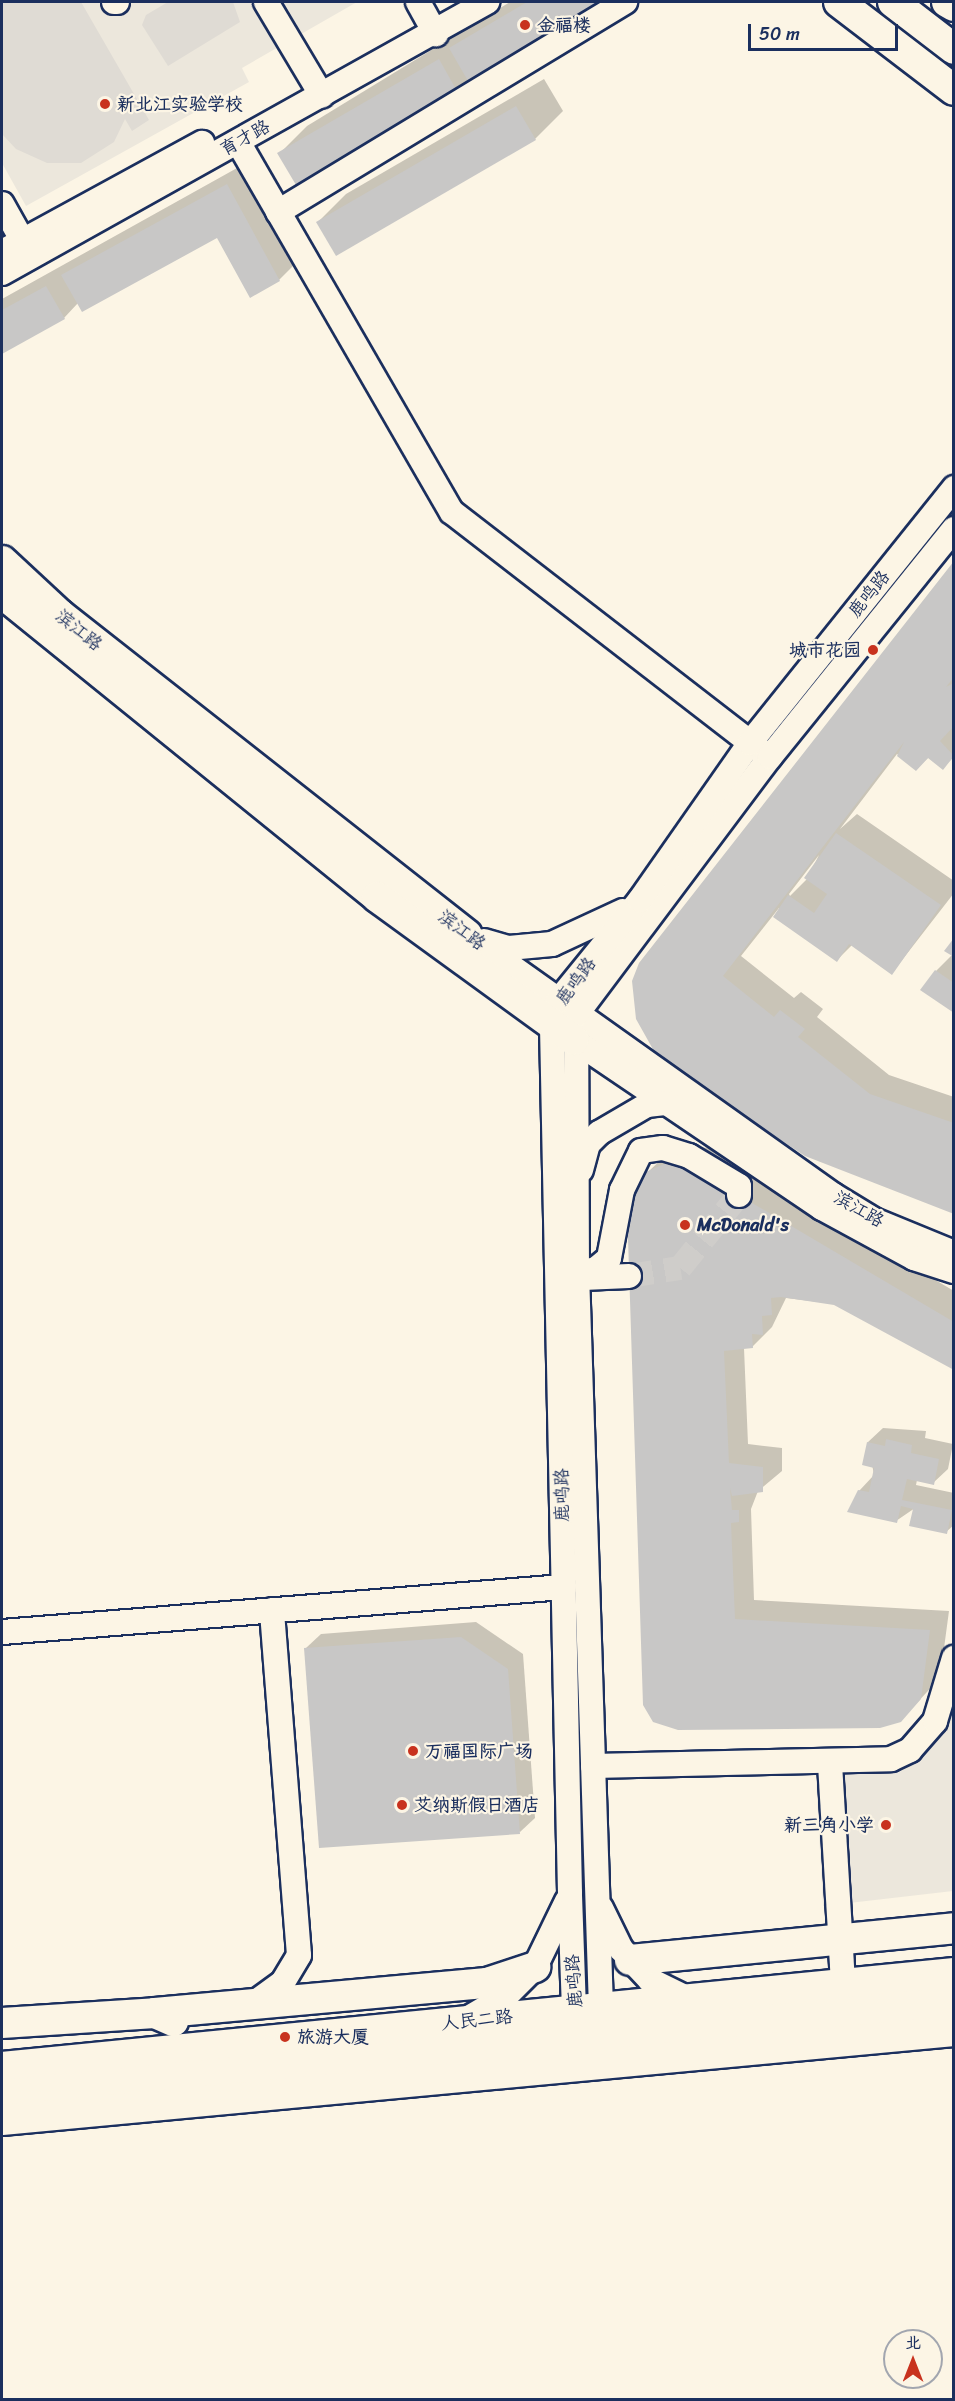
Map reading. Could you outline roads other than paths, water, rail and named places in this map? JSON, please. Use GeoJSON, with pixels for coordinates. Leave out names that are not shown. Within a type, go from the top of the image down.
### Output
{"type":"FeatureCollection","features":[{"type":"Feature","properties":{"kind":"main road"},"geometry":{"type":"LineString","coordinates":[[839,2],[954,90]]}},
{"type":"Feature","properties":{"kind":"main road"},"geometry":{"type":"LineString","coordinates":[[900,7],[911,57]]}},
{"type":"Feature","properties":{"kind":"main road"},"geometry":{"type":"LineString","coordinates":[[900,7],[954,49]]}},
{"type":"Feature","properties":{"kind":"main road","name":"滨江路"},"geometry":{"type":"LineString","coordinates":[[2,561],[68,621],[467,935]]}},
{"type":"Feature","properties":{"kind":"main road","name":"滨江路"},"geometry":{"type":"LineString","coordinates":[[2,593],[377,897],[565,1020]]}},
{"type":"Feature","properties":{"kind":"main road"},"geometry":{"type":"LineString","coordinates":[[630,1960],[954,1928]]}},
{"type":"Feature","properties":{"kind":"main road","name":"人民二路"},"geometry":{"type":"LineString","coordinates":[[2,2022],[155,2013],[487,1983],[535,1967]]}},
{"type":"Feature","properties":{"kind":"main road","name":"人民二路"},"geometry":{"type":"LineString","coordinates":[[2,2067],[587,2009],[696,2001],[954,1973]]}},
{"type":"Feature","properties":{"kind":"main road","name":"人民二路"},"geometry":{"type":"LineString","coordinates":[[2,2095],[954,2002]]}},
{"type":"Feature","properties":{"kind":"main road"},"geometry":{"type":"LineString","coordinates":[[155,2013],[231,2046]]}},
{"type":"Feature","properties":{"kind":"main road"},"geometry":{"type":"LineString","coordinates":[[2,2120],[954,2031]]}},
{"type":"Feature","properties":{"kind":"street"},"geometry":{"type":"LineString","coordinates":[[266,2],[318,89]]}},
{"type":"Feature","properties":{"kind":"street","name":"育才路"},"geometry":{"type":"LineString","coordinates":[[18,249],[238,142],[427,19],[459,2]]}},
{"type":"Feature","properties":{"kind":"street","name":"育才路"},"geometry":{"type":"LineString","coordinates":[[427,19],[487,2]]}},
{"type":"Feature","properties":{"kind":"street"},"geometry":{"type":"LineString","coordinates":[[278,212],[625,2]]}},
{"type":"Feature","properties":{"kind":"street","name":"育才路"},"geometry":{"type":"LineString","coordinates":[[2,273],[18,249],[318,89]]}},
{"type":"Feature","properties":{"kind":"street"},"geometry":{"type":"LineString","coordinates":[[238,142],[452,512],[760,750]]}},
{"type":"Feature","properties":{"kind":"street"},"geometry":{"type":"LineString","coordinates":[[2,204],[18,249]]}},
{"type":"Feature","properties":{"kind":"street","name":"鹿鸣路"},"geometry":{"type":"LineString","coordinates":[[585,2038],[596,1893],[577,1193],[565,1020],[760,750],[954,488]]}},
{"type":"Feature","properties":{"kind":"street","name":"鹿鸣路"},"geometry":{"type":"LineString","coordinates":[[587,2009],[570,1893],[564,1587],[565,1020],[640,900],[760,750],[954,529]]}},
{"type":"Feature","properties":{"kind":"street"},"geometry":{"type":"LineString","coordinates":[[467,935],[510,948],[552,944],[598,927],[640,900]]}},
{"type":"Feature","properties":{"kind":"street","name":"滨江路"},"geometry":{"type":"LineString","coordinates":[[467,935],[665,1103],[822,1208],[914,1258],[954,1271]]}},
{"type":"Feature","properties":{"kind":"street","name":"滨江路"},"geometry":{"type":"LineString","coordinates":[[565,1020],[874,1220],[954,1253]]}},
{"type":"Feature","properties":{"kind":"street"},"geometry":{"type":"LineString","coordinates":[[577,1193],[594,1138],[647,1105],[665,1103]]}},
{"type":"Feature","properties":{"kind":"street"},"geometry":{"type":"LineString","coordinates":[[578,1276],[596,1269],[609,1258],[622,1190],[641,1151],[663,1148],[688,1156],[738,1186],[739,1195]]}},
{"type":"Feature","properties":{"kind":"street"},"geometry":{"type":"LineString","coordinates":[[578,1276],[628,1276]]}},
{"type":"Feature","properties":{"kind":"street"},"geometry":{"type":"LineString","coordinates":[[2,1632],[564,1587]]}},
{"type":"Feature","properties":{"kind":"street"},"geometry":{"type":"LineString","coordinates":[[253,2004],[284,1982],[299,1955],[272,1610]]}},
{"type":"Feature","properties":{"kind":"street"},"geometry":{"type":"LineString","coordinates":[[593,1767],[870,1764],[910,1750],[935,1721],[954,1658]]}},
{"type":"Feature","properties":{"kind":"street"},"geometry":{"type":"LineString","coordinates":[[831,1764],[838,1940],[843,1985]]}},
{"type":"Feature","properties":{"kind":"street"},"geometry":{"type":"LineString","coordinates":[[460,2022],[497,2003],[535,1967],[570,1893]]}},
{"type":"Feature","properties":{"kind":"street"},"geometry":{"type":"LineString","coordinates":[[596,1893],[612,1935],[630,1960],[650,1980],[696,2001]]}},
{"type":"Feature","properties":{"kind":"tunnel"},"geometry":{"type":"LineString","coordinates":[[629,1276],[680,1268],[739,1195]]}},
{"type":"Feature","properties":{"kind":"place","name":"金福楼"},"geometry":{"type":"Point","coordinates":[525,25]}},
{"type":"Feature","properties":{"kind":"place","name":"新北江实验学校"},"geometry":{"type":"Point","coordinates":[105,104]}},
{"type":"Feature","properties":{"kind":"place","name":"城市花园"},"geometry":{"type":"Point","coordinates":[873,650]}},
{"type":"Feature","properties":{"kind":"place","name":"McDonald's"},"geometry":{"type":"Point","coordinates":[685,1225]}},
{"type":"Feature","properties":{"kind":"place","name":"万福国际广场"},"geometry":{"type":"Point","coordinates":[413,1751]}},
{"type":"Feature","properties":{"kind":"place","name":"艾纳斯假日酒店"},"geometry":{"type":"Point","coordinates":[402,1805]}},
{"type":"Feature","properties":{"kind":"place","name":"新三角小学"},"geometry":{"type":"Point","coordinates":[886,1825]}},
{"type":"Feature","properties":{"kind":"place","name":"旅游大厦"},"geometry":{"type":"Point","coordinates":[285,2037]}}]}
